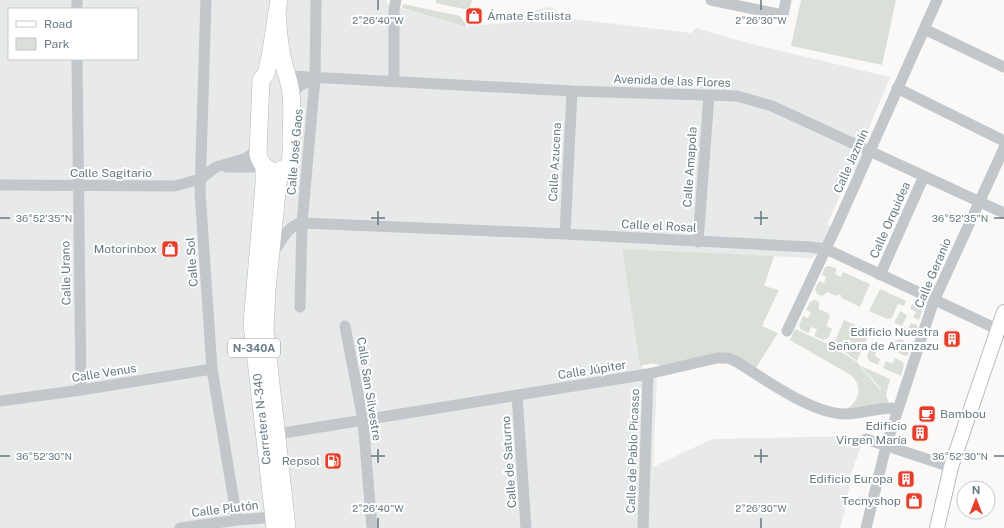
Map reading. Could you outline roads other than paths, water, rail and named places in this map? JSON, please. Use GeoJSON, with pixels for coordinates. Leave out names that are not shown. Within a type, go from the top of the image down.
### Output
{"type":"FeatureCollection","features":[{"type":"Feature","properties":{"kind":"highway","name":"Carretera N-340"},"geometry":{"type":"LineString","coordinates":[[274,522],[252,324],[264,184],[264,167],[259,162],[258,148],[261,80],[266,74],[278,7]]}},
{"type":"Feature","properties":{"kind":"highway","name":"Carretera N-340"},"geometry":{"type":"LineString","coordinates":[[278,7],[282,57],[289,76],[292,96],[291,153],[289,164],[282,170]]}},
{"type":"Feature","properties":{"kind":"highway"},"geometry":{"type":"LineString","coordinates":[[266,74],[270,71],[280,71],[289,76]]}},
{"type":"Feature","properties":{"kind":"highway"},"geometry":{"type":"LineString","coordinates":[[264,167],[274,171],[282,170]]}},
{"type":"Feature","properties":{"kind":"highway","name":"N-340A"},"geometry":{"type":"LineString","coordinates":[[282,170],[278,183],[265,309],[265,330],[287,528]]}},
{"type":"Feature","properties":{"kind":"main road"},"geometry":{"type":"LineString","coordinates":[[937,528],[951,467],[1004,312]]}},
{"type":"Feature","properties":{"kind":"street","name":"Calle Sol"},"geometry":{"type":"LineString","coordinates":[[206,0],[200,179],[212,369],[237,520]]}},
{"type":"Feature","properties":{"kind":"street","name":"Calle José Gaos"},"geometry":{"type":"LineString","coordinates":[[300,307],[302,223],[315,78],[316,0]]}},
{"type":"Feature","properties":{"kind":"street"},"geometry":{"type":"LineString","coordinates":[[394,81],[394,10],[396,0]]}},
{"type":"Feature","properties":{"kind":"street"},"geometry":{"type":"LineString","coordinates":[[711,0],[783,15],[786,0]]}},
{"type":"Feature","properties":{"kind":"street","name":"Calle Jazmín"},"geometry":{"type":"LineString","coordinates":[[787,330],[826,249],[937,0]]}},
{"type":"Feature","properties":{"kind":"street"},"geometry":{"type":"LineString","coordinates":[[924,28],[1004,67]]}},
{"type":"Feature","properties":{"kind":"street","name":"Calle Urano"},"geometry":{"type":"LineString","coordinates":[[77,60],[81,390]]}},
{"type":"Feature","properties":{"kind":"street","name":"Avenida de las Flores"},"geometry":{"type":"LineString","coordinates":[[289,76],[572,92],[737,96],[772,106],[1004,213]]}},
{"type":"Feature","properties":{"kind":"street"},"geometry":{"type":"LineString","coordinates":[[292,96],[299,86],[315,78]]}},
{"type":"Feature","properties":{"kind":"street"},"geometry":{"type":"LineString","coordinates":[[897,88],[1004,141]]}},
{"type":"Feature","properties":{"kind":"street","name":"Calle Azucena"},"geometry":{"type":"LineString","coordinates":[[565,234],[572,92]]}},
{"type":"Feature","properties":{"kind":"street","name":"Calle Amapola"},"geometry":{"type":"LineString","coordinates":[[698,242],[709,95]]}},
{"type":"Feature","properties":{"kind":"street","name":"Calle Sagitario"},"geometry":{"type":"LineString","coordinates":[[0,185],[175,186],[200,179],[216,167],[247,158],[258,148]]}},
{"type":"Feature","properties":{"kind":"street","name":"Calle Geranio"},"geometry":{"type":"LineString","coordinates":[[866,528],[886,446],[934,300],[1004,148]]}},
{"type":"Feature","properties":{"kind":"street"},"geometry":{"type":"LineString","coordinates":[[216,167],[264,167]]}},
{"type":"Feature","properties":{"kind":"street","name":"Calle Orquídea"},"geometry":{"type":"LineString","coordinates":[[880,275],[924,176]]}},
{"type":"Feature","properties":{"kind":"street"},"geometry":{"type":"LineString","coordinates":[[270,259],[289,230],[295,224],[302,223]]}},
{"type":"Feature","properties":{"kind":"street","name":"Calle el Rosal"},"geometry":{"type":"LineString","coordinates":[[302,223],[565,234],[826,249],[997,329]]}},
{"type":"Feature","properties":{"kind":"street","name":"Calle San Silvestre"},"geometry":{"type":"LineString","coordinates":[[346,326],[363,420],[372,528]]}},
{"type":"Feature","properties":{"kind":"street","name":"Calle Júpiter"},"geometry":{"type":"LineString","coordinates":[[277,434],[648,374],[717,358],[728,358],[738,362],[798,400],[833,412],[846,414],[888,407],[898,408]]}},
{"type":"Feature","properties":{"kind":"street","name":"Calle Venus"},"geometry":{"type":"LineString","coordinates":[[0,401],[81,390],[212,369]]}},
{"type":"Feature","properties":{"kind":"street","name":"Calle de Pablo Picasso"},"geometry":{"type":"LineString","coordinates":[[643,528],[648,374]]}},
{"type":"Feature","properties":{"kind":"street","name":"Calle de Saturno"},"geometry":{"type":"LineString","coordinates":[[517,395],[526,528]]}},
{"type":"Feature","properties":{"kind":"street"},"geometry":{"type":"LineString","coordinates":[[866,439],[951,467]]}},
{"type":"Feature","properties":{"kind":"street","name":"Calle Plutón"},"geometry":{"type":"LineString","coordinates":[[180,528],[237,520],[274,522]]}},
{"type":"Feature","properties":{"kind":"place","name":"Ámate Estilista"},"geometry":{"type":"Point","coordinates":[474,16]}},
{"type":"Feature","properties":{"kind":"place","name":"Motorinbox"},"geometry":{"type":"Point","coordinates":[170,249]}},
{"type":"Feature","properties":{"kind":"place","name":"Edificio Nuestra Señora de Aranzazu"},"geometry":{"type":"Point","coordinates":[952,339]}},
{"type":"Feature","properties":{"kind":"place","name":"Bambou"},"geometry":{"type":"Point","coordinates":[927,414]}},
{"type":"Feature","properties":{"kind":"place","name":"Edificio Virgen María"},"geometry":{"type":"Point","coordinates":[920,433]}},
{"type":"Feature","properties":{"kind":"place","name":"Repsol"},"geometry":{"type":"Point","coordinates":[333,461]}},
{"type":"Feature","properties":{"kind":"place","name":"Edificio Europa"},"geometry":{"type":"Point","coordinates":[906,479]}},
{"type":"Feature","properties":{"kind":"place","name":"Tecnyshop"},"geometry":{"type":"Point","coordinates":[914,501]}}]}
